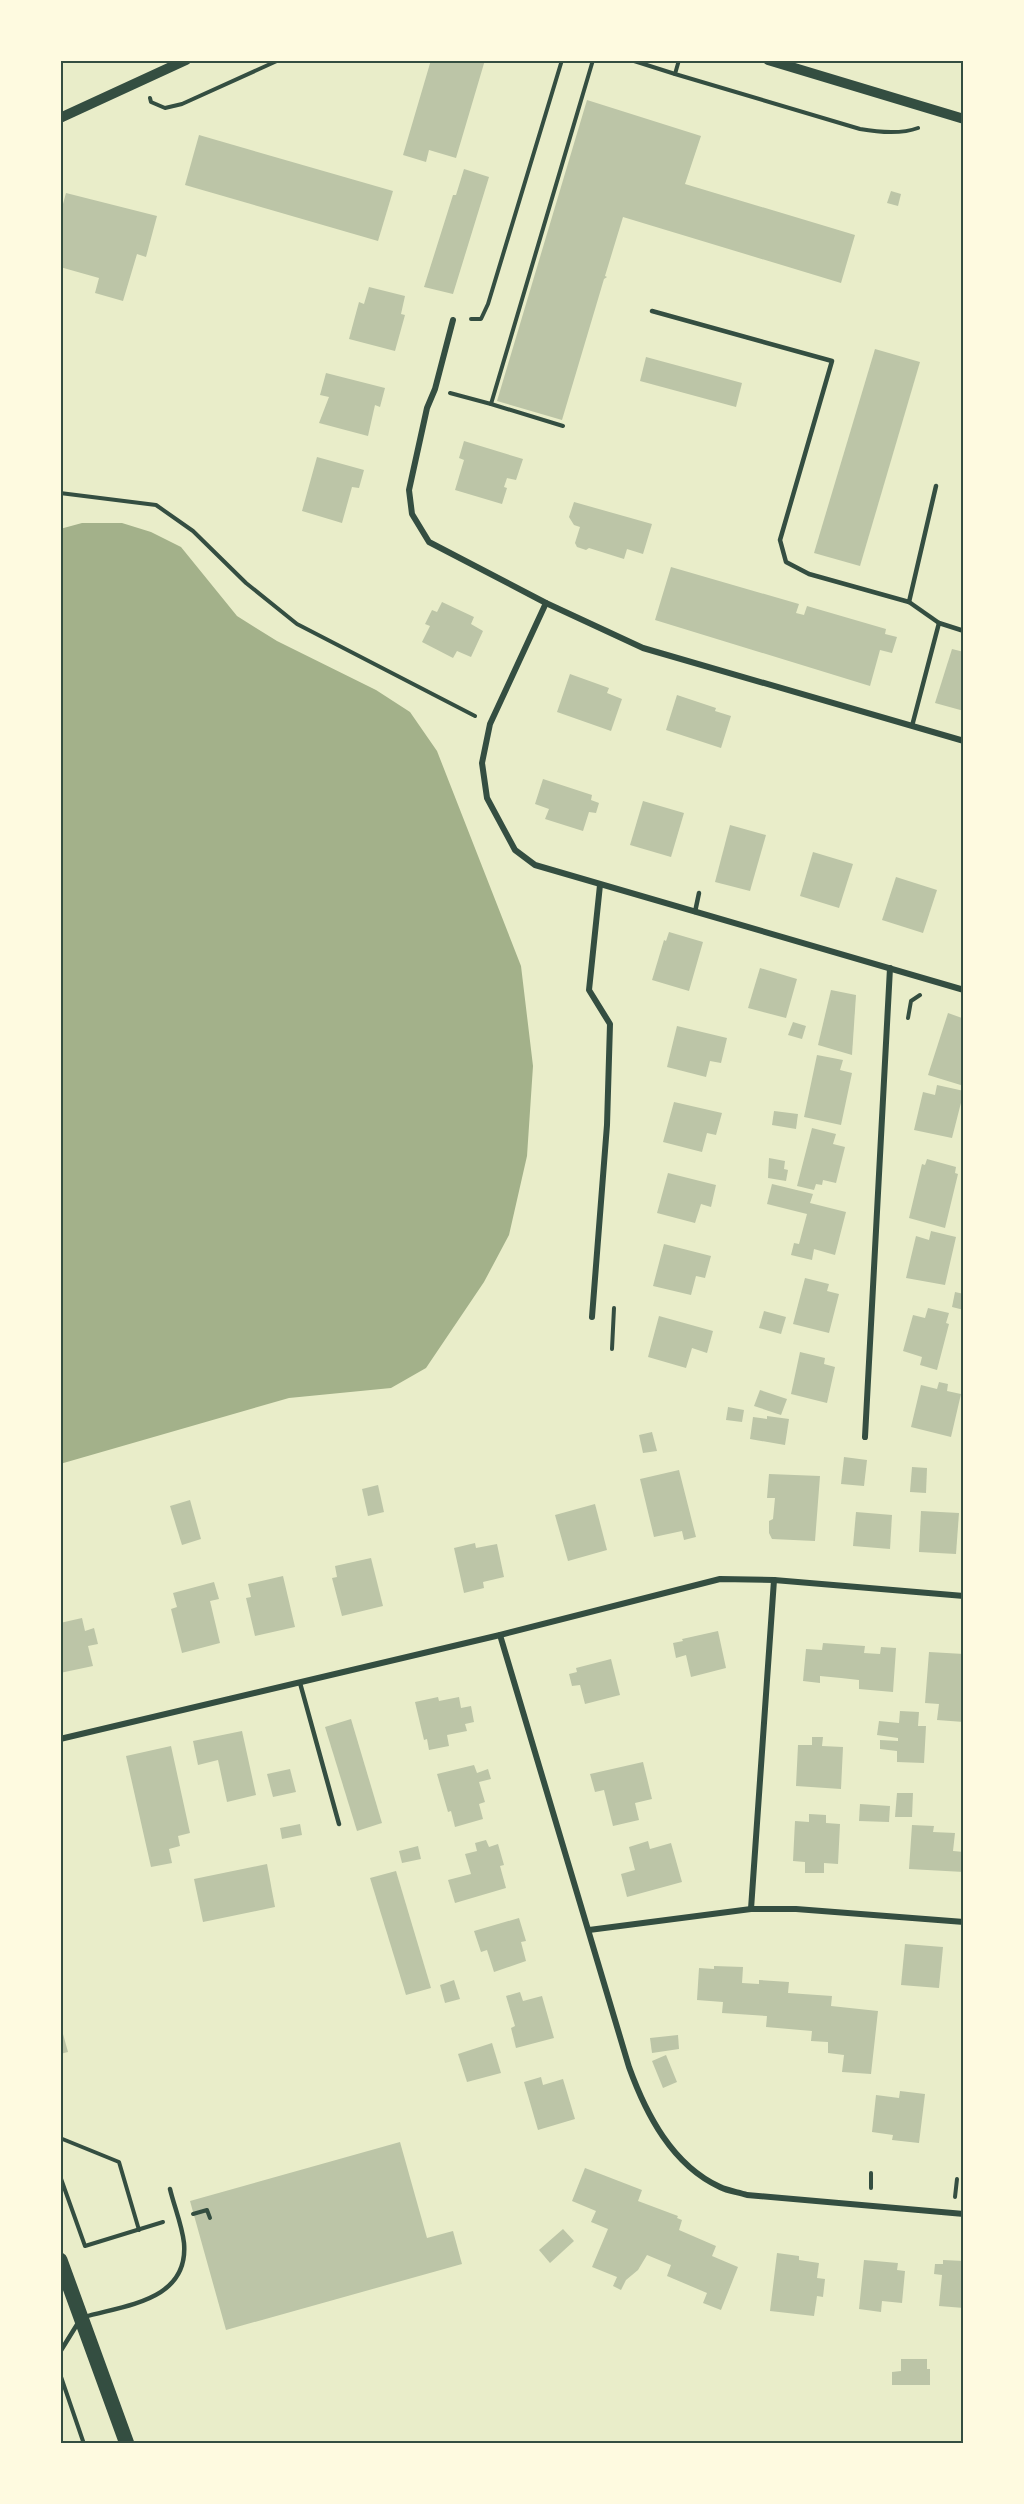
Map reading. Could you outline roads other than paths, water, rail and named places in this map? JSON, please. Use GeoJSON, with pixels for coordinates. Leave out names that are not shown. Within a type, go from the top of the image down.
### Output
{"type":"FeatureCollection","features":[{"type":"Feature","properties":{"kind":"main road"},"geometry":{"type":"LineString","coordinates":[[60,2260],[127,2444]]}},
{"type":"Feature","properties":{"kind":"street"},"geometry":{"type":"LineString","coordinates":[[60,118],[186,60]]}},
{"type":"Feature","properties":{"kind":"street"},"geometry":{"type":"LineString","coordinates":[[768,60],[964,119]]}},
{"type":"Feature","properties":{"kind":"street"},"geometry":{"type":"LineString","coordinates":[[453,320],[435,389],[427,408],[409,490],[412,514],[429,542],[546,603],[643,648],[964,741]]}},
{"type":"Feature","properties":{"kind":"street"},"geometry":{"type":"LineString","coordinates":[[546,603],[490,724],[482,763],[487,798],[515,850],[535,865],[964,990]]}},
{"type":"Feature","properties":{"kind":"street"},"geometry":{"type":"LineString","coordinates":[[592,1317],[607,1125],[610,1024],[589,990],[600,885]]}},
{"type":"Feature","properties":{"kind":"street"},"geometry":{"type":"LineString","coordinates":[[865,1437],[890,968]]}},
{"type":"Feature","properties":{"kind":"street"},"geometry":{"type":"LineString","coordinates":[[60,1739],[500,1635],[720,1579],[774,1580],[964,1596]]}},
{"type":"Feature","properties":{"kind":"street"},"geometry":{"type":"LineString","coordinates":[[751,1909],[774,1580]]}},
{"type":"Feature","properties":{"kind":"street"},"geometry":{"type":"LineString","coordinates":[[500,1635],[640,2099],[676,2153],[704,2177],[721,2187],[768,2198],[964,2214]]}},
{"type":"Feature","properties":{"kind":"street"},"geometry":{"type":"LineString","coordinates":[[589,1930],[751,1909],[796,1909],[964,1922]]}},
{"type":"Feature","properties":{"kind":"lane"},"geometry":{"type":"LineString","coordinates":[[652,311],[832,361],[780,540],[786,562],[810,574],[909,603],[939,623],[964,631]]}},
{"type":"Feature","properties":{"kind":"lane"},"geometry":{"type":"LineString","coordinates":[[909,603],[936,486]]}},
{"type":"Feature","properties":{"kind":"lane"},"geometry":{"type":"LineString","coordinates":[[912,726],[939,623]]}},
{"type":"Feature","properties":{"kind":"lane"},"geometry":{"type":"LineString","coordinates":[[695,912],[699,893]]}},
{"type":"Feature","properties":{"kind":"lane"},"geometry":{"type":"LineString","coordinates":[[300,1683],[339,1824]]}},
{"type":"Feature","properties":{"kind":"lane"},"geometry":{"type":"LineString","coordinates":[[60,2352],[81,2318],[160,2294],[181,2270],[184,2259],[184,2241],[170,2189]]}}]}
